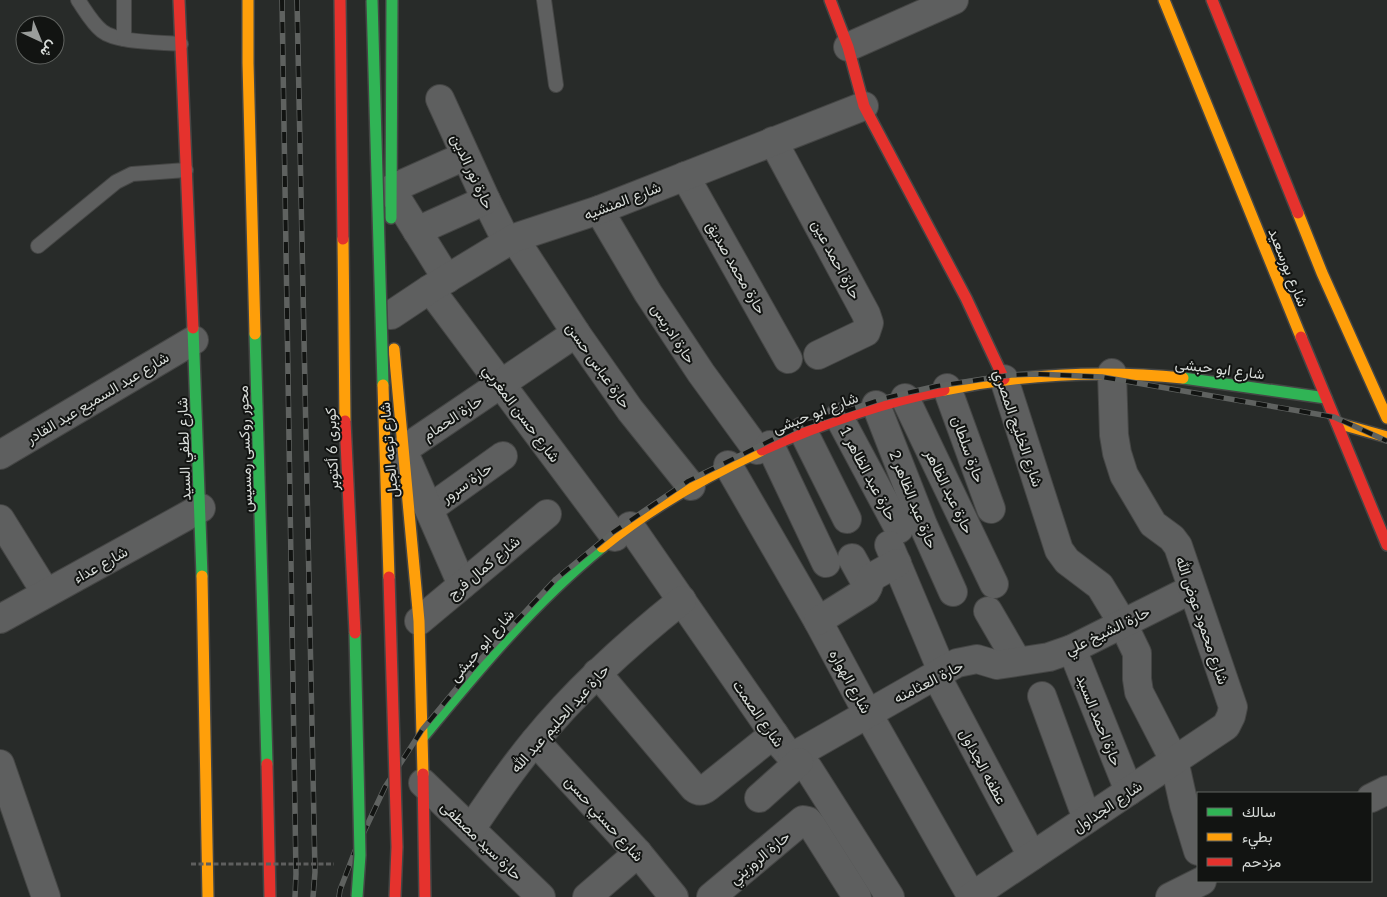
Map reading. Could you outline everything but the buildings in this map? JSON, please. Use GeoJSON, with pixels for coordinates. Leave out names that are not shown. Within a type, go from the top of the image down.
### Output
{"type":"FeatureCollection","features":[{"type":"Feature","properties":{"kind":"main road","name":"شارع لطفي السيد"},"geometry":{"type":"LineString","coordinates":[[179,0],[201,508],[208,897]]}},
{"type":"Feature","properties":{"kind":"main road","name":"محور روكسى رمسيس"},"geometry":{"type":"LineString","coordinates":[[248,0],[248,63],[270,897]]}},
{"type":"Feature","properties":{"kind":"main road","name":"كوبرى 6 أكتوبر"},"geometry":{"type":"LineString","coordinates":[[340,0],[344,421],[357,692],[360,855],[357,897]]}},
{"type":"Feature","properties":{"kind":"main road"},"geometry":{"type":"LineString","coordinates":[[372,0],[397,838],[395,897]]}},
{"type":"Feature","properties":{"kind":"main road"},"geometry":{"type":"LineString","coordinates":[[391,188],[392,0]]}},
{"type":"Feature","properties":{"kind":"main road","name":"شارع الخليج المصري"},"geometry":{"type":"LineString","coordinates":[[830,0],[848,47],[864,106],[966,298],[1004,379]]}},
{"type":"Feature","properties":{"kind":"main road","name":"شارع بورسعيد"},"geometry":{"type":"LineString","coordinates":[[1164,0],[1387,546]]}},
{"type":"Feature","properties":{"kind":"main road","name":"شارع بورسعيد"},"geometry":{"type":"LineString","coordinates":[[1212,0],[1322,273],[1387,418]]}},
{"type":"Feature","properties":{"kind":"main road","name":"شارع ترعه الجبل"},"geometry":{"type":"LineString","coordinates":[[391,257],[391,315],[419,621],[425,897]]}},
{"type":"Feature","properties":{"kind":"main road","name":"شارع ابو حبشى"},"geometry":{"type":"LineString","coordinates":[[422,738],[484,662],[546,596],[623,531],[691,486],[728,465],[802,431],[839,417],[876,405],[947,388],[1004,379],[1055,374],[1112,373],[1215,380],[1326,398]]}},
{"type":"Feature","properties":{"kind":"main road"},"geometry":{"type":"LineString","coordinates":[[1336,423],[1387,437]]}},
{"type":"Feature","properties":{"kind":"street"},"geometry":{"type":"LineString","coordinates":[[848,47],[954,0]]}},
{"type":"Feature","properties":{"kind":"street","name":"حارة نور الدين"},"geometry":{"type":"LineString","coordinates":[[440,99],[486,200],[510,240]]}},
{"type":"Feature","properties":{"kind":"street","name":"شارع المنشيه"},"geometry":{"type":"LineString","coordinates":[[391,315],[510,240],[599,210],[864,106]]}},
{"type":"Feature","properties":{"kind":"street","name":"حارة احمد عين"},"geometry":{"type":"LineString","coordinates":[[773,141],[866,314],[869,323],[866,332],[818,355]]}},
{"type":"Feature","properties":{"kind":"street"},"geometry":{"type":"LineString","coordinates":[[391,188],[465,156]]}},
{"type":"Feature","properties":{"kind":"street","name":"حارة محمد صديق"},"geometry":{"type":"LineString","coordinates":[[685,176],[788,358]]}},
{"type":"Feature","properties":{"kind":"street","name":"شارع حسن المغربي"},"geometry":{"type":"LineString","coordinates":[[391,188],[404,229],[500,384],[623,531]]}},
{"type":"Feature","properties":{"kind":"street"},"geometry":{"type":"LineString","coordinates":[[404,229],[486,200]]}},
{"type":"Feature","properties":{"kind":"street","name":"حارة ادريس"},"geometry":{"type":"LineString","coordinates":[[599,210],[648,293],[690,357],[764,448],[826,563]]}},
{"type":"Feature","properties":{"kind":"street","name":"حارة عباس حسن"},"geometry":{"type":"LineString","coordinates":[[510,240],[630,410],[691,486]]}},
{"type":"Feature","properties":{"kind":"street","name":"حارة الحمام"},"geometry":{"type":"LineString","coordinates":[[403,450],[576,333]]}},
{"type":"Feature","properties":{"kind":"street","name":"شارع عبد السميع عبد القادر"},"geometry":{"type":"LineString","coordinates":[[0,455],[194,340]]}},
{"type":"Feature","properties":{"kind":"street","name":"شارع محمود عوض الله"},"geometry":{"type":"LineString","coordinates":[[1112,373],[1114,435],[1124,475],[1152,524],[1172,538],[1178,546],[1233,707]]}},
{"type":"Feature","properties":{"kind":"street","name":"شارع الخليج المصري"},"geometry":{"type":"LineString","coordinates":[[1004,379],[1059,550],[1067,561],[1100,586],[1137,653],[1139,692],[1174,760],[1184,805],[1197,848]]}},
{"type":"Feature","properties":{"kind":"street","name":"حارة سلطان"},"geometry":{"type":"LineString","coordinates":[[947,388],[992,509]]}},
{"type":"Feature","properties":{"kind":"street","name":"حارة عبد الظاهر"},"geometry":{"type":"LineString","coordinates":[[905,398],[994,584]]}},
{"type":"Feature","properties":{"kind":"street","name":"حارة عبد الظاهر 2"},"geometry":{"type":"LineString","coordinates":[[876,405],[923,525],[953,592]]}},
{"type":"Feature","properties":{"kind":"street","name":"حارة عبد الظاهر 1"},"geometry":{"type":"LineString","coordinates":[[839,417],[895,546],[939,673]]}},
{"type":"Feature","properties":{"kind":"street"},"geometry":{"type":"LineString","coordinates":[[802,431],[847,520]]}},
{"type":"Feature","properties":{"kind":"street"},"geometry":{"type":"LineString","coordinates":[[403,450],[462,584]]}},
{"type":"Feature","properties":{"kind":"street","name":"حارة سرور"},"geometry":{"type":"LineString","coordinates":[[428,508],[503,456]]}},
{"type":"Feature","properties":{"kind":"street","name":"شارع الهواره"},"geometry":{"type":"LineString","coordinates":[[728,465],[818,621],[971,897]]}},
{"type":"Feature","properties":{"kind":"street","name":"شارع عداء"},"geometry":{"type":"LineString","coordinates":[[0,619],[201,508]]}},
{"type":"Feature","properties":{"kind":"street","name":"شارع كمال فرج"},"geometry":{"type":"LineString","coordinates":[[419,621],[547,514]]}},
{"type":"Feature","properties":{"kind":"street"},"geometry":{"type":"LineString","coordinates":[[0,519],[46,594]]}},
{"type":"Feature","properties":{"kind":"street","name":"شارع الصمت"},"geometry":{"type":"LineString","coordinates":[[623,531],[682,600],[774,734],[795,760],[808,768],[890,897]]}},
{"type":"Feature","properties":{"kind":"street"},"geometry":{"type":"LineString","coordinates":[[818,621],[866,591],[872,577],[895,546]]}},
{"type":"Feature","properties":{"kind":"street"},"geometry":{"type":"LineString","coordinates":[[852,558],[868,587]]}},
{"type":"Feature","properties":{"kind":"street","name":"حارة الشيخ علي"},"geometry":{"type":"LineString","coordinates":[[1017,660],[1048,657],[1072,649],[1192,588]]}},
{"type":"Feature","properties":{"kind":"street","name":"حارة عبد الحليم عبد الله"},"geometry":{"type":"LineString","coordinates":[[471,829],[534,741],[597,673],[682,600]]}},
{"type":"Feature","properties":{"kind":"street"},"geometry":{"type":"LineString","coordinates":[[988,611],[1017,660]]}},
{"type":"Feature","properties":{"kind":"street","name":"حارة احمد السيد"},"geometry":{"type":"LineString","coordinates":[[1072,649],[1129,791]]}},
{"type":"Feature","properties":{"kind":"street","name":"حارة العثامنه"},"geometry":{"type":"LineString","coordinates":[[759,798],[795,760],[868,714],[957,663],[977,659],[997,665],[1017,660]]}},
{"type":"Feature","properties":{"kind":"street"},"geometry":{"type":"LineString","coordinates":[[597,673],[698,791],[704,791],[774,734]]}},
{"type":"Feature","properties":{"kind":"street","name":"عطفه الجداول"},"geometry":{"type":"LineString","coordinates":[[939,673],[1032,856]]}},
{"type":"Feature","properties":{"kind":"street"},"geometry":{"type":"LineString","coordinates":[[1042,696],[1087,819]]}},
{"type":"Feature","properties":{"kind":"street","name":"شارع الجداول"},"geometry":{"type":"LineString","coordinates":[[971,897],[1226,726],[1233,707]]}},
{"type":"Feature","properties":{"kind":"street","name":"شارع حسني حسن"},"geometry":{"type":"LineString","coordinates":[[534,741],[638,853],[674,897]]}},
{"type":"Feature","properties":{"kind":"street"},"geometry":{"type":"LineString","coordinates":[[0,764],[46,897]]}},
{"type":"Feature","properties":{"kind":"street","name":"حارة سيد مصطفى"},"geometry":{"type":"LineString","coordinates":[[423,784],[541,897]]}},
{"type":"Feature","properties":{"kind":"street"},"geometry":{"type":"LineString","coordinates":[[1372,798],[1387,790]]}},
{"type":"Feature","properties":{"kind":"street","name":"حارة الروزيني"},"geometry":{"type":"LineString","coordinates":[[711,897],[803,820],[808,821],[857,897]]}},
{"type":"Feature","properties":{"kind":"street"},"geometry":{"type":"LineString","coordinates":[[587,897],[638,853]]}},
{"type":"Feature","properties":{"kind":"street"},"geometry":{"type":"LineString","coordinates":[[1170,897],[1200,882]]}},
{"type":"Feature","properties":{"kind":"street"},"geometry":{"type":"LineString","coordinates":[[1208,882],[1216,897]]}},
{"type":"Feature","properties":{"kind":"lane"},"geometry":{"type":"LineString","coordinates":[[78,0],[94,23],[102,31],[114,38],[181,44]]}},
{"type":"Feature","properties":{"kind":"lane"},"geometry":{"type":"LineString","coordinates":[[124,0],[124,39]]}},
{"type":"Feature","properties":{"kind":"lane"},"geometry":{"type":"LineString","coordinates":[[544,0],[556,85]]}},
{"type":"Feature","properties":{"kind":"lane"},"geometry":{"type":"LineString","coordinates":[[38,246],[116,182],[132,174],[186,170]]}},
{"type":"Feature","properties":{"kind":"path"},"geometry":{"type":"LineString","coordinates":[[191,864],[336,864]]}},
{"type":"Feature","properties":{"kind":"railway"},"geometry":{"type":"LineString","coordinates":[[282,0],[295,897]]}},
{"type":"Feature","properties":{"kind":"railway"},"geometry":{"type":"LineString","coordinates":[[297,0],[315,872],[313,897]]}},
{"type":"Feature","properties":{"kind":"railway"},"geometry":{"type":"LineString","coordinates":[[339,897],[355,851],[385,787],[422,730],[480,660],[556,579],[612,533],[688,481],[800,426],[885,398],[937,386],[1011,375],[1036,374],[1102,377],[1334,417],[1387,441]]}},
{"type":"Feature","properties":{"kind":"traffic: fast"},"geometry":{"type":"LineString","coordinates":[[372,0],[383,385]]}},
{"type":"Feature","properties":{"kind":"traffic: fast"},"geometry":{"type":"LineString","coordinates":[[391,218],[392,0]]}},
{"type":"Feature","properties":{"kind":"traffic: fast"},"geometry":{"type":"LineString","coordinates":[[193,328],[202,576]]}},
{"type":"Feature","properties":{"kind":"traffic: fast"},"geometry":{"type":"LineString","coordinates":[[255,334],[267,764]]}},
{"type":"Feature","properties":{"kind":"traffic: fast"},"geometry":{"type":"LineString","coordinates":[[1183,378],[1326,398]]}},
{"type":"Feature","properties":{"kind":"traffic: fast"},"geometry":{"type":"LineString","coordinates":[[422,738],[485,662],[529,614],[602,547]]}},
{"type":"Feature","properties":{"kind":"traffic: fast"},"geometry":{"type":"LineString","coordinates":[[355,633],[360,855],[357,897]]}},
{"type":"Feature","properties":{"kind":"traffic: slow"},"geometry":{"type":"LineString","coordinates":[[248,0],[255,334]]}},
{"type":"Feature","properties":{"kind":"traffic: slow"},"geometry":{"type":"LineString","coordinates":[[1164,0],[1301,337]]}},
{"type":"Feature","properties":{"kind":"traffic: slow"},"geometry":{"type":"LineString","coordinates":[[1298,213],[1322,273],[1387,418]]}},
{"type":"Feature","properties":{"kind":"traffic: slow"},"geometry":{"type":"LineString","coordinates":[[343,239],[345,421]]}},
{"type":"Feature","properties":{"kind":"traffic: slow"},"geometry":{"type":"LineString","coordinates":[[394,349],[419,621],[423,774]]}},
{"type":"Feature","properties":{"kind":"traffic: slow"},"geometry":{"type":"LineString","coordinates":[[944,390],[1003,380],[1063,375],[1123,374],[1183,378]]}},
{"type":"Feature","properties":{"kind":"traffic: slow"},"geometry":{"type":"LineString","coordinates":[[383,385],[389,577]]}},
{"type":"Feature","properties":{"kind":"traffic: slow"},"geometry":{"type":"LineString","coordinates":[[1337,423],[1387,437]]}},
{"type":"Feature","properties":{"kind":"traffic: slow"},"geometry":{"type":"LineString","coordinates":[[602,547],[659,506],[720,471],[762,450]]}},
{"type":"Feature","properties":{"kind":"traffic: slow"},"geometry":{"type":"LineString","coordinates":[[202,576],[208,897]]}},
{"type":"Feature","properties":{"kind":"traffic: jam"},"geometry":{"type":"LineString","coordinates":[[179,0],[193,328]]}},
{"type":"Feature","properties":{"kind":"traffic: jam"},"geometry":{"type":"LineString","coordinates":[[340,0],[343,239]]}},
{"type":"Feature","properties":{"kind":"traffic: jam"},"geometry":{"type":"LineString","coordinates":[[830,0],[848,47],[864,106],[966,298],[1004,379]]}},
{"type":"Feature","properties":{"kind":"traffic: jam"},"geometry":{"type":"LineString","coordinates":[[1212,0],[1298,213]]}},
{"type":"Feature","properties":{"kind":"traffic: jam"},"geometry":{"type":"LineString","coordinates":[[1301,337],[1387,545]]}},
{"type":"Feature","properties":{"kind":"traffic: jam"},"geometry":{"type":"LineString","coordinates":[[762,450],[806,431],[874,407],[944,390]]}},
{"type":"Feature","properties":{"kind":"traffic: jam"},"geometry":{"type":"LineString","coordinates":[[345,421],[355,633]]}},
{"type":"Feature","properties":{"kind":"traffic: jam"},"geometry":{"type":"LineString","coordinates":[[389,577],[397,847],[395,897]]}},
{"type":"Feature","properties":{"kind":"traffic: jam"},"geometry":{"type":"LineString","coordinates":[[267,764],[270,897]]}},
{"type":"Feature","properties":{"kind":"traffic: jam"},"geometry":{"type":"LineString","coordinates":[[423,774],[425,897]]}}]}
